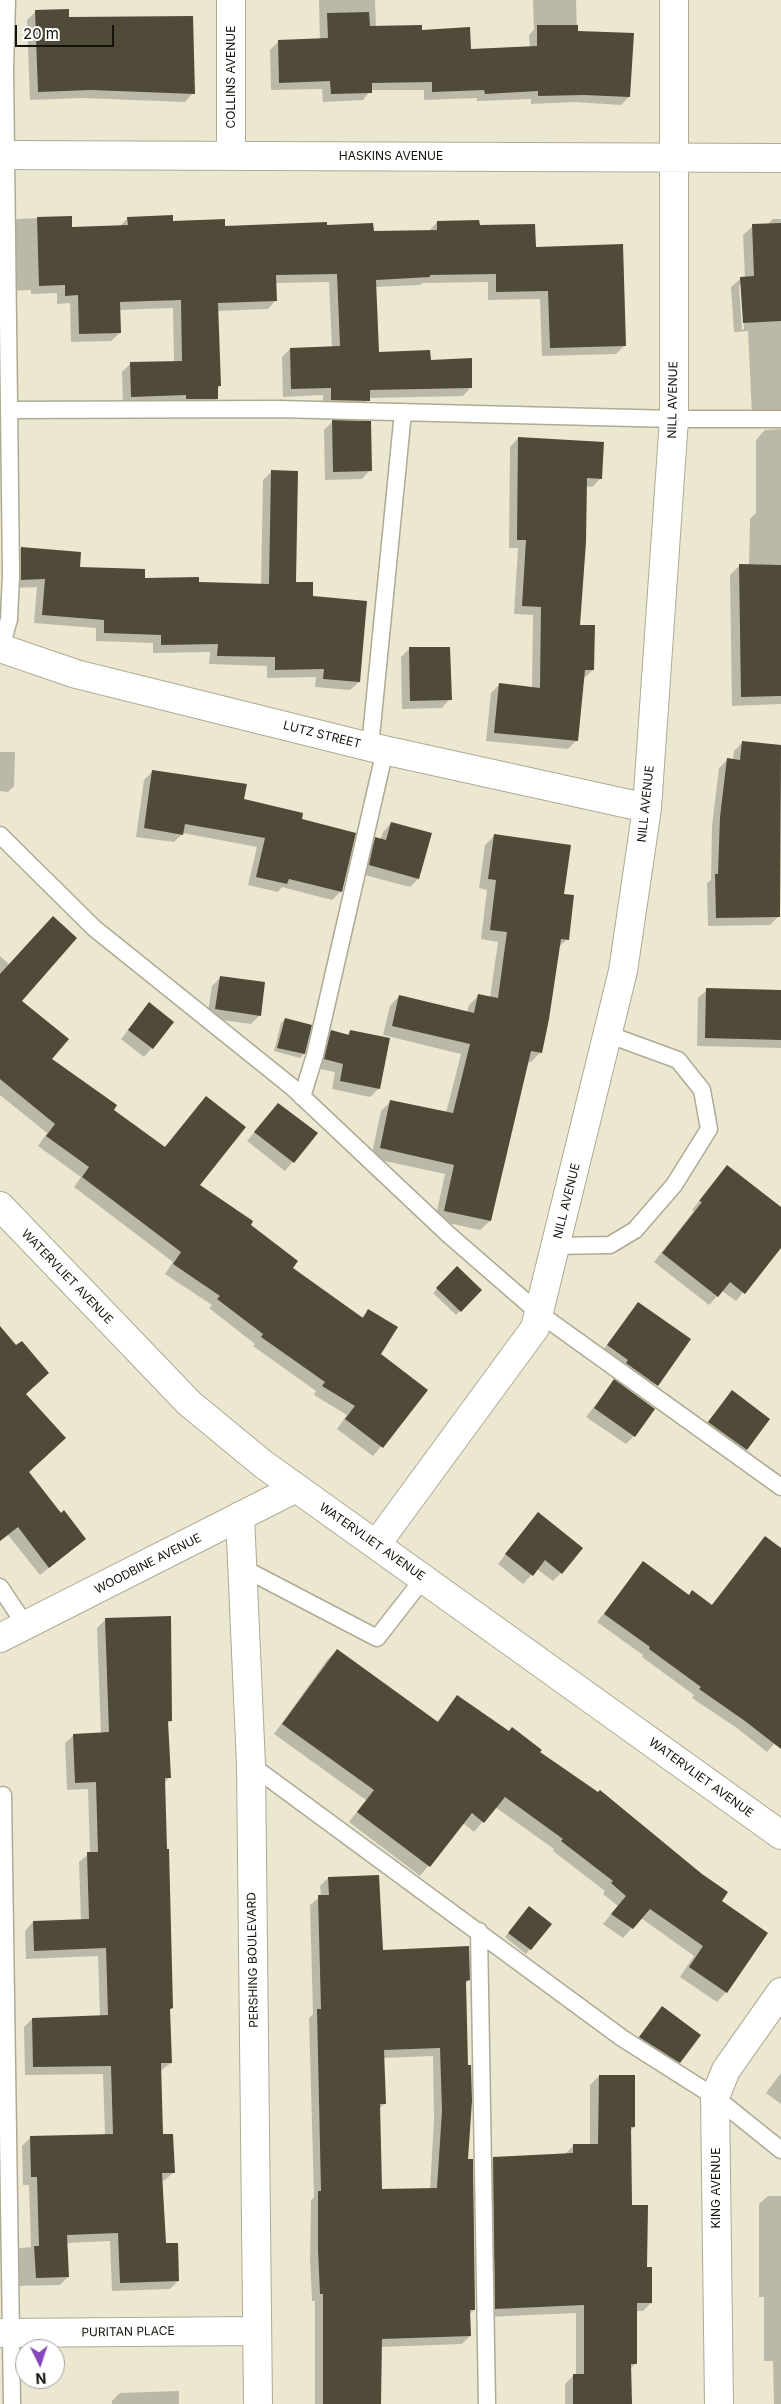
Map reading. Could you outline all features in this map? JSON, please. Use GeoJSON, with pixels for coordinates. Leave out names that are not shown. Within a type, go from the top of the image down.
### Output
{"type":"FeatureCollection","features":[{"type":"Feature","properties":{"kind":"street","name":"COLLINS AVENUE"},"geometry":{"type":"LineString","coordinates":[[231,0],[231,155]]}},
{"type":"Feature","properties":{"kind":"street","name":"NILL AVENUE"},"geometry":{"type":"LineString","coordinates":[[376,1545],[535,1328],[540,1314],[623,971],[647,808],[674,419],[674,0]]}},
{"type":"Feature","properties":{"kind":"street","name":"HASKINS AVENUE"},"geometry":{"type":"LineString","coordinates":[[3,155],[781,158]]}},
{"type":"Feature","properties":{"kind":"street","name":"LUTZ STREET"},"geometry":{"type":"LineString","coordinates":[[0,648],[76,674],[377,749],[647,808]]}},
{"type":"Feature","properties":{"kind":"street","name":"WATERVLIET AVENUE"},"geometry":{"type":"LineString","coordinates":[[0,1206],[189,1403],[263,1464],[781,1835]]}},
{"type":"Feature","properties":{"kind":"street","name":"WOODBINE AVENUE"},"geometry":{"type":"LineString","coordinates":[[0,1638],[296,1488]]}},
{"type":"Feature","properties":{"kind":"street","name":"PERSHING BOULEVARD"},"geometry":{"type":"LineString","coordinates":[[240,1516],[251,1765],[258,2404]]}},
{"type":"Feature","properties":{"kind":"street","name":"KING AVENUE"},"geometry":{"type":"LineString","coordinates":[[719,2404],[715,2097],[726,2070],[781,1992]]}},
{"type":"Feature","properties":{"kind":"street","name":"PURITAN PLACE"},"geometry":{"type":"LineString","coordinates":[[6,2334],[257,2331]]}},
{"type":"Feature","properties":{"kind":"lane"},"geometry":{"type":"LineString","coordinates":[[0,648],[9,619],[11,575],[11,410],[3,155],[7,0]]}},
{"type":"Feature","properties":{"kind":"lane"},"geometry":{"type":"LineString","coordinates":[[11,410],[277,409],[674,419],[781,419]]}},
{"type":"Feature","properties":{"kind":"lane"},"geometry":{"type":"LineString","coordinates":[[302,1096],[315,1055],[377,749],[403,412]]}},
{"type":"Feature","properties":{"kind":"lane"},"geometry":{"type":"LineString","coordinates":[[0,835],[94,928],[302,1096],[449,1235],[540,1314],[781,1487]]}},
{"type":"Feature","properties":{"kind":"lane"},"geometry":{"type":"LineString","coordinates":[[556,1246],[610,1245],[635,1230],[674,1185],[709,1129],[702,1090],[678,1060],[608,1034]]}},
{"type":"Feature","properties":{"kind":"lane"},"geometry":{"type":"LineString","coordinates":[[243,1568],[377,1638],[423,1579]]}},
{"type":"Feature","properties":{"kind":"lane"},"geometry":{"type":"LineString","coordinates":[[0,1587],[26,1626]]}},
{"type":"Feature","properties":{"kind":"lane"},"geometry":{"type":"LineString","coordinates":[[251,1765],[622,2038],[715,2097],[781,2150]]}},
{"type":"Feature","properties":{"kind":"lane"},"geometry":{"type":"LineString","coordinates":[[3,1795],[6,2334],[12,2404]]}},
{"type":"Feature","properties":{"kind":"lane"},"geometry":{"type":"LineString","coordinates":[[479,1931],[487,2404]]}},
{"type":"Feature","properties":{"kind":"building"},"geometry":{"type":"Polygon","coordinates":[[[69,9],[69,17],[193,16],[195,94],[91,90],[38,92],[35,10],[69,9]]]}},
{"type":"Feature","properties":{"kind":"building"},"geometry":{"type":"Polygon","coordinates":[[[369,12],[370,26],[422,25],[422,30],[470,27],[471,49],[537,46],[537,25],[578,25],[578,31],[634,33],[630,97],[538,96],[538,91],[485,94],[484,90],[432,92],[432,82],[372,83],[372,93],[331,94],[330,81],[279,83],[278,40],[328,38],[327,13],[369,12]]]}},
{"type":"Feature","properties":{"kind":"building"},"geometry":{"type":"Polygon","coordinates":[[[173,215],[173,221],[225,219],[225,226],[327,222],[327,225],[373,223],[374,231],[437,230],[437,221],[479,220],[480,225],[535,224],[536,247],[623,244],[626,346],[550,348],[548,291],[496,292],[496,274],[430,275],[430,277],[376,280],[379,352],[430,350],[431,360],[472,358],[472,388],[370,390],[370,401],[331,400],[331,388],[291,389],[290,348],[340,346],[337,274],[276,275],[277,301],[218,303],[221,386],[218,386],[218,399],[186,399],[186,395],[131,397],[130,362],[182,361],[181,300],[120,302],[121,333],[79,334],[78,295],[65,296],[65,285],[39,286],[37,217],[72,216],[72,227],[128,225],[127,217],[173,215]]]}},
{"type":"Feature","properties":{"kind":"building"},"geometry":{"type":"Polygon","coordinates":[[[781,223],[781,321],[743,323],[740,277],[754,276],[752,224],[781,223]]]}},
{"type":"Feature","properties":{"kind":"building"},"geometry":{"type":"Polygon","coordinates":[[[332,420],[371,421],[372,471],[333,472],[332,420]]]}},
{"type":"Feature","properties":{"kind":"building"},"geometry":{"type":"Polygon","coordinates":[[[518,437],[604,442],[602,479],[587,478],[586,542],[580,625],[595,625],[594,670],[585,670],[578,741],[494,733],[499,683],[540,688],[541,607],[522,606],[526,540],[517,540],[518,437]]]}},
{"type":"Feature","properties":{"kind":"building"},"geometry":{"type":"Polygon","coordinates":[[[271,470],[298,471],[296,582],[313,582],[313,596],[367,601],[360,682],[323,679],[324,669],[275,670],[275,657],[217,656],[218,644],[161,645],[161,635],[104,633],[104,620],[42,615],[45,579],[21,580],[21,547],[81,552],[80,567],[145,569],[145,578],[199,577],[199,582],[269,584],[271,470]]]}},
{"type":"Feature","properties":{"kind":"building"},"geometry":{"type":"Polygon","coordinates":[[[739,564],[781,565],[781,696],[741,697],[739,564]]]}},
{"type":"Feature","properties":{"kind":"building"},"geometry":{"type":"Polygon","coordinates":[[[409,647],[450,647],[452,700],[410,701],[409,647]]]}},
{"type":"Feature","properties":{"kind":"building"},"geometry":{"type":"Polygon","coordinates":[[[742,741],[781,745],[780,917],[716,918],[715,874],[718,874],[720,817],[727,758],[740,760],[742,741]]]}},
{"type":"Feature","properties":{"kind":"building"},"geometry":{"type":"Polygon","coordinates":[[[152,770],[247,784],[244,799],[303,813],[302,819],[356,833],[342,892],[289,879],[287,884],[256,877],[265,838],[185,824],[183,835],[144,828],[152,770]]]}},
{"type":"Feature","properties":{"kind":"building"},"geometry":{"type":"Polygon","coordinates":[[[391,822],[432,833],[419,879],[369,865],[375,837],[386,840],[391,822]]]}},
{"type":"Feature","properties":{"kind":"building"},"geometry":{"type":"Polygon","coordinates":[[[494,834],[571,845],[564,894],[574,895],[569,940],[561,939],[542,1053],[531,1051],[491,1221],[444,1211],[454,1165],[380,1148],[390,1100],[453,1113],[470,1044],[392,1026],[399,995],[474,1013],[478,994],[498,998],[507,932],[490,930],[496,880],[488,879],[494,834]]]}},
{"type":"Feature","properties":{"kind":"building"},"geometry":{"type":"Polygon","coordinates":[[[53,916],[77,938],[22,1001],[69,1039],[52,1059],[117,1105],[114,1110],[165,1147],[206,1096],[246,1127],[200,1185],[253,1221],[251,1225],[298,1261],[293,1268],[363,1318],[368,1309],[398,1327],[381,1354],[428,1390],[383,1448],[345,1419],[355,1406],[322,1386],[325,1382],[261,1337],[263,1334],[217,1299],[220,1296],[173,1264],[181,1252],[82,1177],[89,1167],[46,1136],[55,1124],[0,1079],[0,974],[53,916]]]}},
{"type":"Feature","properties":{"kind":"building"},"geometry":{"type":"Polygon","coordinates":[[[220,976],[265,982],[261,1016],[215,1009],[220,976]]]}},
{"type":"Feature","properties":{"kind":"building"},"geometry":{"type":"Polygon","coordinates":[[[706,988],[781,990],[781,1040],[705,1038],[706,988]]]}},
{"type":"Feature","properties":{"kind":"building"},"geometry":{"type":"Polygon","coordinates":[[[149,1002],[174,1022],[153,1049],[128,1030],[149,1002]]]}},
{"type":"Feature","properties":{"kind":"building"},"geometry":{"type":"Polygon","coordinates":[[[285,1018],[312,1025],[305,1054],[277,1048],[285,1018]]]}},
{"type":"Feature","properties":{"kind":"building"},"geometry":{"type":"Polygon","coordinates":[[[331,1030],[349,1035],[350,1030],[390,1038],[380,1089],[340,1081],[343,1064],[324,1059],[331,1030]]]}},
{"type":"Feature","properties":{"kind":"building"},"geometry":{"type":"Polygon","coordinates":[[[278,1103],[318,1133],[294,1163],[254,1132],[278,1103]]]}},
{"type":"Feature","properties":{"kind":"building"},"geometry":{"type":"Polygon","coordinates":[[[727,1165],[781,1207],[781,1248],[745,1294],[730,1282],[718,1297],[662,1253],[702,1202],[699,1201],[727,1165]]]}},
{"type":"Feature","properties":{"kind":"building"},"geometry":{"type":"Polygon","coordinates":[[[457,1266],[482,1290],[461,1312],[436,1288],[457,1266]]]}},
{"type":"Feature","properties":{"kind":"building"},"geometry":{"type":"Polygon","coordinates":[[[638,1302],[691,1339],[658,1386],[626,1363],[628,1360],[607,1345],[638,1302]]]}},
{"type":"Feature","properties":{"kind":"building"},"geometry":{"type":"Polygon","coordinates":[[[0,1326],[16,1345],[22,1341],[49,1373],[26,1394],[66,1438],[29,1472],[61,1513],[64,1510],[86,1539],[49,1568],[18,1527],[0,1541],[0,1326]]]}},
{"type":"Feature","properties":{"kind":"building"},"geometry":{"type":"Polygon","coordinates":[[[614,1379],[655,1409],[635,1437],[594,1408],[614,1379]]]}},
{"type":"Feature","properties":{"kind":"building"},"geometry":{"type":"Polygon","coordinates":[[[732,1390],[770,1419],[747,1450],[708,1422],[732,1390]]]}},
{"type":"Feature","properties":{"kind":"building"},"geometry":{"type":"Polygon","coordinates":[[[538,1512],[583,1548],[562,1574],[545,1560],[533,1576],[505,1554],[538,1512]]]}},
{"type":"Feature","properties":{"kind":"building"},"geometry":{"type":"Polygon","coordinates":[[[765,1536],[781,1548],[781,1749],[699,1689],[701,1687],[604,1614],[643,1561],[689,1595],[692,1590],[712,1605],[765,1536]]]}},
{"type":"Feature","properties":{"kind":"building"},"geometry":{"type":"Polygon","coordinates":[[[171,1616],[172,1721],[168,1721],[171,1778],[165,1778],[167,1849],[169,1849],[173,2008],[170,2009],[172,2063],[161,2063],[163,2134],[173,2134],[175,2173],[162,2173],[166,2243],[178,2243],[179,2281],[120,2283],[118,2233],[67,2235],[69,2277],[36,2278],[34,2246],[39,2246],[37,2177],[31,2177],[30,2136],[113,2134],[111,2066],[33,2067],[32,2018],[108,2015],[106,1948],[34,1951],[33,1921],[89,1919],[87,1852],[98,1852],[96,1782],[75,1783],[73,1734],[109,1732],[105,1618],[171,1616]]]}},
{"type":"Feature","properties":{"kind":"building"},"geometry":{"type":"Polygon","coordinates":[[[337,1649],[438,1722],[457,1695],[509,1731],[512,1727],[542,1750],[540,1752],[598,1792],[600,1790],[702,1874],[728,1892],[722,1901],[768,1933],[727,1993],[689,1967],[703,1946],[650,1909],[633,1929],[611,1914],[626,1896],[611,1883],[613,1881],[561,1841],[563,1839],[505,1797],[484,1823],[472,1813],[430,1867],[357,1812],[374,1790],[282,1724],[337,1649]]]}},
{"type":"Feature","properties":{"kind":"building"},"geometry":{"type":"Polygon","coordinates":[[[379,1875],[383,1950],[469,1946],[470,1980],[466,1981],[468,2065],[471,2065],[472,2101],[468,2159],[473,2159],[475,2310],[470,2310],[471,2336],[382,2339],[381,2404],[323,2404],[323,2294],[320,2294],[318,2250],[318,2191],[321,2191],[317,2009],[321,2009],[318,1895],[329,1895],[328,1877],[379,1875]],[[440,2048],[384,2050],[386,2104],[380,2104],[382,2189],[437,2188],[442,2111],[440,2048]]]}},
{"type":"Feature","properties":{"kind":"building"},"geometry":{"type":"Polygon","coordinates":[[[529,1906],[552,1924],[531,1950],[508,1933],[529,1906]]]}},
{"type":"Feature","properties":{"kind":"building"},"geometry":{"type":"Polygon","coordinates":[[[662,2006],[701,2035],[680,2063],[639,2037],[662,2006]]]}},
{"type":"Feature","properties":{"kind":"building"},"geometry":{"type":"Polygon","coordinates":[[[599,2075],[635,2075],[635,2127],[631,2127],[632,2205],[648,2205],[647,2267],[652,2267],[652,2303],[637,2303],[637,2364],[631,2364],[632,2404],[573,2404],[573,2374],[584,2374],[584,2305],[495,2309],[493,2157],[573,2153],[573,2144],[598,2144],[599,2075]]]}}]}
